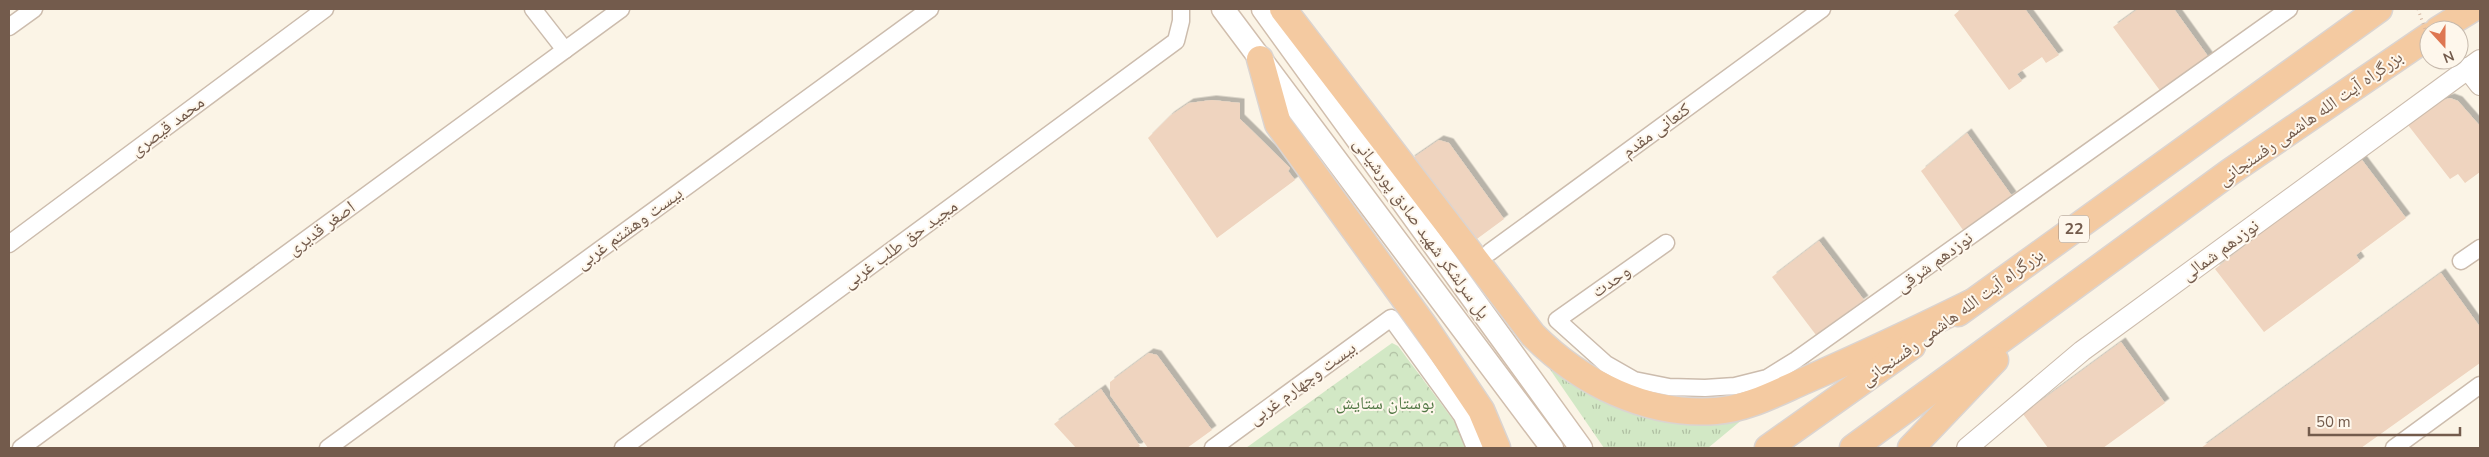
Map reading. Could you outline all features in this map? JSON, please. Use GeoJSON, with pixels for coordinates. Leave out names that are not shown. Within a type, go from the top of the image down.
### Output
{"type":"FeatureCollection","features":[{"type":"Feature","properties":{"kind":"highway"},"geometry":{"type":"LineString","coordinates":[[1283,9],[1533,335],[1553,355],[1625,397],[1650,405],[1683,411],[1718,411],[1752,403],[1875,350],[1971,304]]}},
{"type":"Feature","properties":{"kind":"highway","name":"بزرگراه آیت الله هاشمی رفسنجانی"},"geometry":{"type":"LineString","coordinates":[[1768,448],[1971,304],[2379,9]]}},
{"type":"Feature","properties":{"kind":"highway"},"geometry":{"type":"LineString","coordinates":[[2454,20],[2472,9]]}},
{"type":"Feature","properties":{"kind":"highway","name":"بزرگراه آیت الله هاشمی رفسنجانی"},"geometry":{"type":"LineString","coordinates":[[1853,448],[2230,172],[2419,43]]}},
{"type":"Feature","properties":{"kind":"highway"},"geometry":{"type":"LineString","coordinates":[[1260,59],[1278,124],[1425,327],[1481,410],[1497,448]]}},
{"type":"Feature","properties":{"kind":"highway"},"geometry":{"type":"LineString","coordinates":[[1911,448],[2041,312]]}},
{"type":"Feature","properties":{"kind":"main road","name":"پل سرلشکر شهید صادق پورشیانی"},"geometry":{"type":"LineString","coordinates":[[1223,9],[1547,443]]}},
{"type":"Feature","properties":{"kind":"main road","name":"پل سرلشکر شهید صادق پورشیانی"},"geometry":{"type":"LineString","coordinates":[[1263,9],[1581,448]]}},
{"type":"Feature","properties":{"kind":"street"},"geometry":{"type":"LineString","coordinates":[[9,26],[34,9]]}},
{"type":"Feature","properties":{"kind":"street","name":"محمد قیصری"},"geometry":{"type":"LineString","coordinates":[[9,244],[326,9]]}},
{"type":"Feature","properties":{"kind":"street"},"geometry":{"type":"LineString","coordinates":[[533,9],[565,50]]}},
{"type":"Feature","properties":{"kind":"street","name":"اصغر قدیری"},"geometry":{"type":"LineString","coordinates":[[21,448],[621,9]]}},
{"type":"Feature","properties":{"kind":"street","name":"بیست وهشتم غربی"},"geometry":{"type":"LineString","coordinates":[[328,448],[930,9]]}},
{"type":"Feature","properties":{"kind":"street","name":"مجید حق طلب غربی"},"geometry":{"type":"LineString","coordinates":[[623,448],[1176,41],[1181,21],[1181,9]]}},
{"type":"Feature","properties":{"kind":"street","name":"کنعانی مقدم"},"geometry":{"type":"LineString","coordinates":[[1490,252],[1822,9]]}},
{"type":"Feature","properties":{"kind":"street","name":"نوزدهم شرقی"},"geometry":{"type":"LineString","coordinates":[[1557,320],[1606,364],[1634,380],[1669,387],[1705,388],[1735,386],[1767,378],[1796,360],[2289,9]]}},
{"type":"Feature","properties":{"kind":"street"},"geometry":{"type":"LineString","coordinates":[[2474,64],[2480,86]]}},
{"type":"Feature","properties":{"kind":"street","name":"نوزدهم شمالی"},"geometry":{"type":"LineString","coordinates":[[1967,448],[2082,351],[2474,64]]}},
{"type":"Feature","properties":{"kind":"street","name":"وحدت"},"geometry":{"type":"LineString","coordinates":[[1557,320],[1666,243]]}},
{"type":"Feature","properties":{"kind":"street"},"geometry":{"type":"LineString","coordinates":[[2461,261],[2480,248]]}},
{"type":"Feature","properties":{"kind":"street","name":"بیست وچهارم غربی"},"geometry":{"type":"LineString","coordinates":[[1213,448],[1391,318],[1462,416],[1475,448]]}},
{"type":"Feature","properties":{"kind":"street"},"geometry":{"type":"LineString","coordinates":[[2394,448],[2480,385]]}},
{"type":"Feature","properties":{"kind":"green space","name":"بوستان ستایش"},"geometry":{"type":"Polygon","coordinates":[[[1392,343],[1398,346],[1460,429],[1465,448],[1246,448],[1392,343]]]}},
{"type":"Feature","properties":{"kind":"green space"},"geometry":{"type":"Polygon","coordinates":[[[1549,368],[1575,386],[1610,403],[1743,419],[1708,448],[1604,448],[1549,368]]]}},
{"type":"Feature","properties":{"kind":"building"},"geometry":{"type":"Polygon","coordinates":[[[1961,9],[2025,9],[2059,55],[2046,63],[2042,57],[2017,74],[2022,81],[2009,90],[1954,15],[1961,9]]]}},
{"type":"Feature","properties":{"kind":"building"},"geometry":{"type":"Polygon","coordinates":[[[2138,9],[2174,9],[2210,59],[2161,92],[2113,27],[2138,9]]]}},
{"type":"Feature","properties":{"kind":"building"},"geometry":{"type":"Polygon","coordinates":[[[2450,98],[2458,101],[2480,126],[2480,172],[2465,183],[2458,174],[2450,179],[2408,125],[2443,100],[2450,98]]]}},
{"type":"Feature","properties":{"kind":"building"},"geometry":{"type":"Polygon","coordinates":[[[1212,100],[1240,103],[1240,119],[1290,168],[1288,171],[1295,180],[1217,238],[1148,138],[1170,116],[1189,103],[1212,100]]]}},
{"type":"Feature","properties":{"kind":"building"},"geometry":{"type":"Polygon","coordinates":[[[1967,133],[2012,196],[1963,230],[1921,171],[1967,133]]]}},
{"type":"Feature","properties":{"kind":"building"},"geometry":{"type":"Polygon","coordinates":[[[1439,140],[1449,143],[1504,219],[1470,244],[1410,160],[1439,140]]]}},
{"type":"Feature","properties":{"kind":"building"},"geometry":{"type":"Polygon","coordinates":[[[2362,160],[2406,218],[2356,255],[2360,261],[2264,332],[2215,269],[2311,194],[2362,160]]]}},
{"type":"Feature","properties":{"kind":"building"},"geometry":{"type":"Polygon","coordinates":[[[1819,241],[1864,300],[1816,335],[1772,277],[1819,241]]]}},
{"type":"Feature","properties":{"kind":"building"},"geometry":{"type":"Polygon","coordinates":[[[2441,273],[2480,327],[2480,363],[2361,448],[2201,448],[2441,273]]]}},
{"type":"Feature","properties":{"kind":"building"},"geometry":{"type":"Polygon","coordinates":[[[2121,342],[2165,403],[2103,448],[2048,448],[2023,414],[2121,342]]]}},
{"type":"Feature","properties":{"kind":"building"},"geometry":{"type":"Polygon","coordinates":[[[1149,353],[1157,355],[1212,430],[1187,448],[1148,448],[1110,395],[1110,382],[1149,353]]]}},
{"type":"Feature","properties":{"kind":"building"},"geometry":{"type":"Polygon","coordinates":[[[1101,389],[1140,446],[1137,448],[1076,448],[1054,424],[1101,389]]]}}]}
